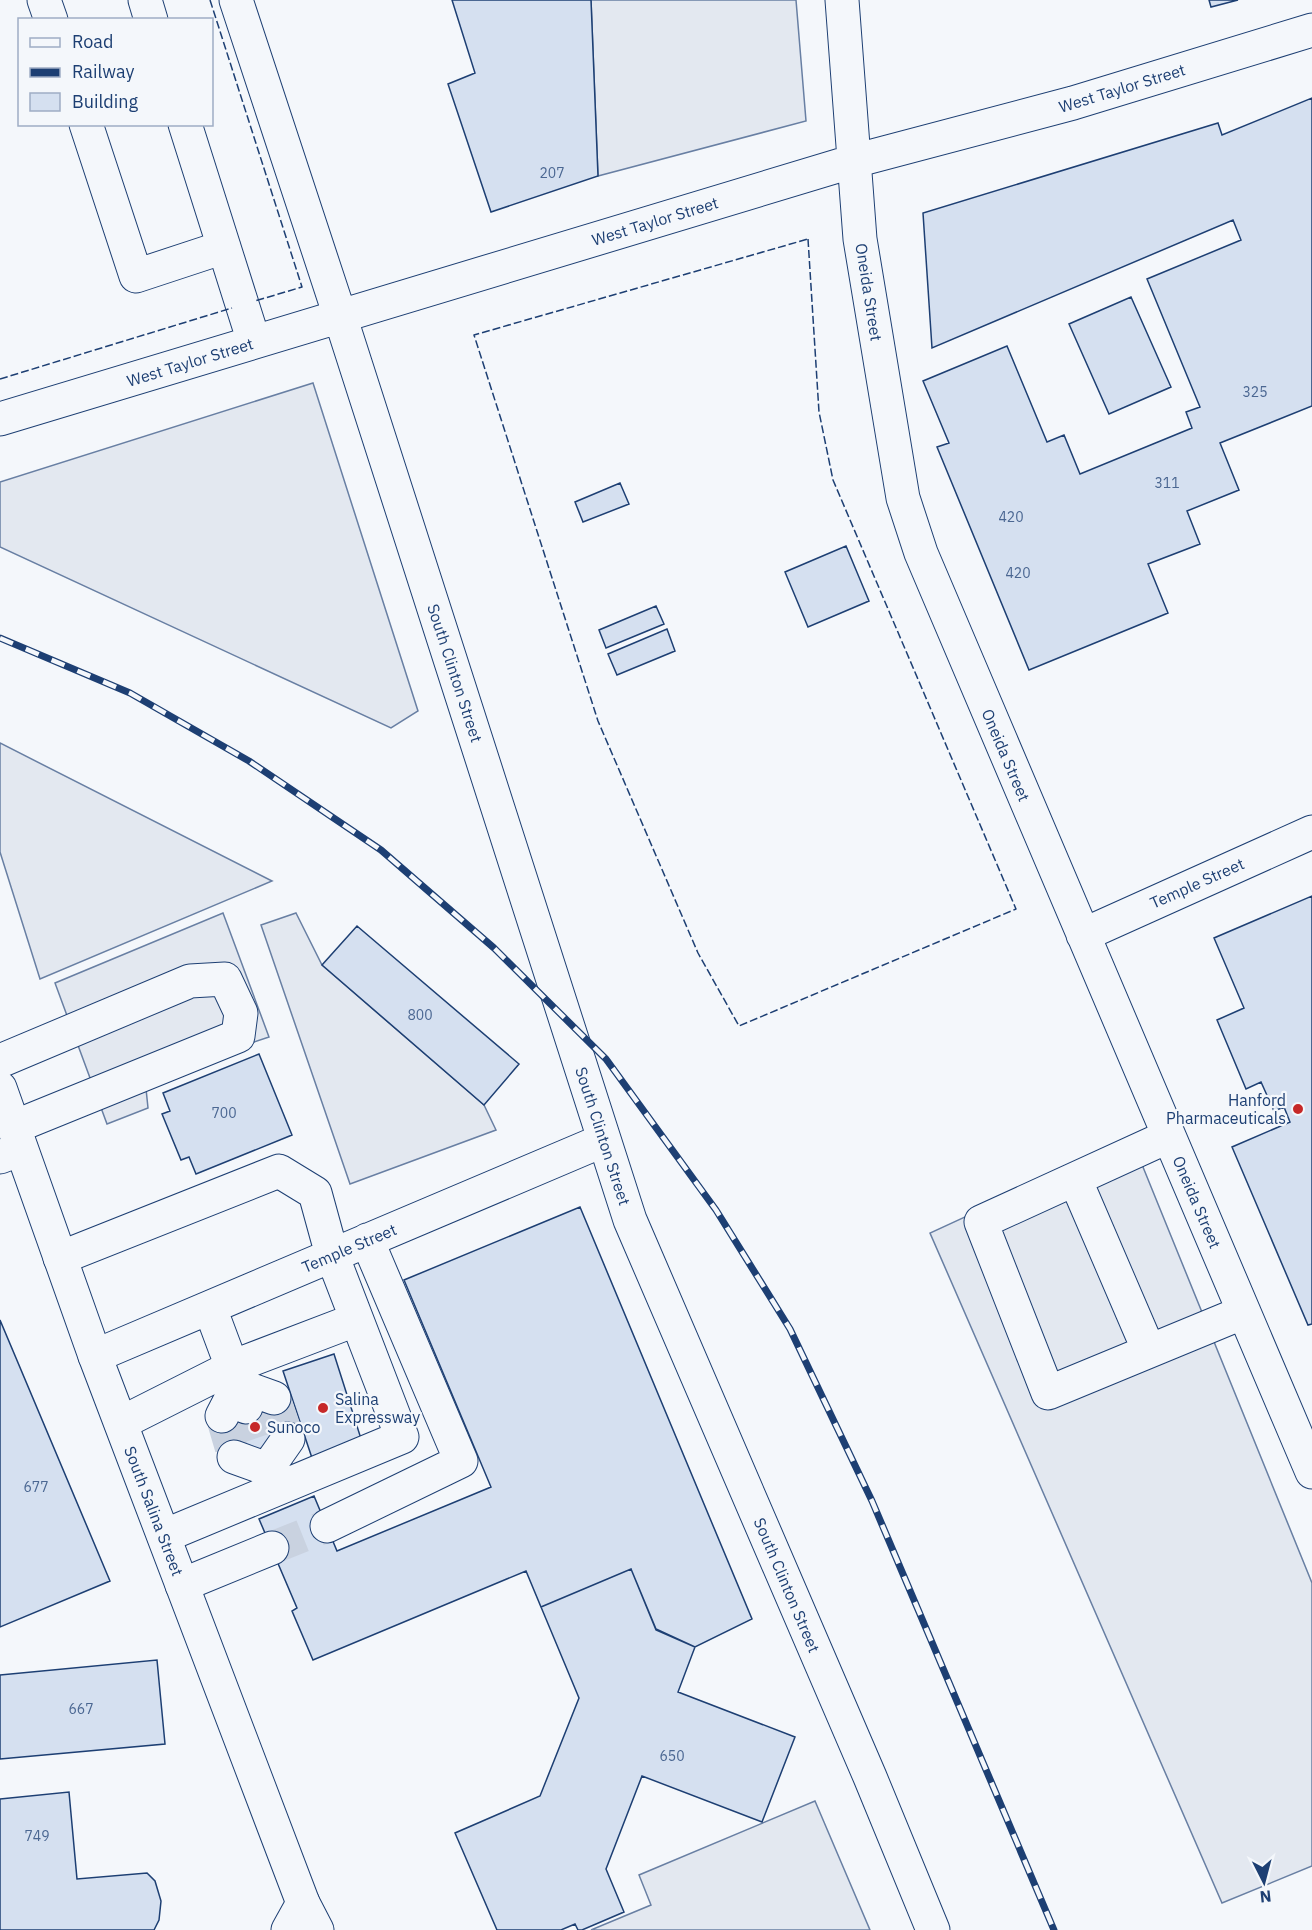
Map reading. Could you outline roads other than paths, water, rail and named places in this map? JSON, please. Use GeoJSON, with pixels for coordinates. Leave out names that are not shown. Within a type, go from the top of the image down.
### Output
{"type":"FeatureCollection","features":[{"type":"Feature","properties":{"kind":"street"},"geometry":{"type":"LineString","coordinates":[[45,0],[50,18]]}},
{"type":"Feature","properties":{"kind":"street"},"geometry":{"type":"LineString","coordinates":[[145,0],[150,18]]}},
{"type":"Feature","properties":{"kind":"street","name":"South Clinton Street"},"geometry":{"type":"LineString","coordinates":[[236,0],[340,316],[630,1220],[865,1766],[933,1930]]}},
{"type":"Feature","properties":{"kind":"street","name":"Oneida Street"},"geometry":{"type":"LineString","coordinates":[[842,0],[860,239],[903,498],[921,553],[1244,1312],[1301,1414],[1312,1472]]}},
{"type":"Feature","properties":{"kind":"street","name":"West Taylor Street"},"geometry":{"type":"LineString","coordinates":[[0,419],[854,160],[1073,103],[1312,30]]}},
{"type":"Feature","properties":{"kind":"street"},"geometry":{"type":"LineString","coordinates":[[87,126],[136,276],[224,247]]}},
{"type":"Feature","properties":{"kind":"street"},"geometry":{"type":"LineString","coordinates":[[186,126],[254,342]]}},
{"type":"Feature","properties":{"kind":"street","name":"Temple Street"},"geometry":{"type":"LineString","coordinates":[[1083,935],[1312,832]]}},
{"type":"Feature","properties":{"kind":"street"},"geometry":{"type":"LineString","coordinates":[[0,1061],[190,981],[225,979],[241,1013],[238,1036],[12,1145]]}},
{"type":"Feature","properties":{"kind":"street","name":"South Salina Street"},"geometry":{"type":"LineString","coordinates":[[0,1088],[12,1145],[60,1258],[182,1585],[303,1921]]}},
{"type":"Feature","properties":{"kind":"street"},"geometry":{"type":"LineString","coordinates":[[1169,1136],[981,1222],[1048,1393],[1244,1312]]}},
{"type":"Feature","properties":{"kind":"street","name":"Temple Street"},"geometry":{"type":"LineString","coordinates":[[95,1356],[604,1140]]}},
{"type":"Feature","properties":{"kind":"street"},"geometry":{"type":"LineString","coordinates":[[60,1258],[279,1171],[315,1193],[332,1255],[355,1320],[402,1437],[264,1461],[164,1536]]}},
{"type":"Feature","properties":{"kind":"street"},"geometry":{"type":"LineString","coordinates":[[1075,1179],[1149,1351]]}},
{"type":"Feature","properties":{"kind":"street"},"geometry":{"type":"LineString","coordinates":[[327,1526],[461,1461],[367,1240]]}},
{"type":"Feature","properties":{"kind":"street"},"geometry":{"type":"LineString","coordinates":[[210,1308],[242,1395]]}},
{"type":"Feature","properties":{"kind":"street"},"geometry":{"type":"LineString","coordinates":[[121,1423],[242,1395],[355,1320]]}},
{"type":"Feature","properties":{"kind":"street"},"geometry":{"type":"LineString","coordinates":[[182,1585],[272,1548]]}},
{"type":"Feature","properties":{"kind":"tunnel"},"geometry":{"type":"LineString","coordinates":[[274,1398],[288,1439]]}},
{"type":"Feature","properties":{"kind":"tunnel"},"geometry":{"type":"LineString","coordinates":[[246,1407],[260,1449]]}},
{"type":"Feature","properties":{"kind":"tunnel"},"geometry":{"type":"LineString","coordinates":[[222,1416],[234,1457]]}},
{"type":"Feature","properties":{"kind":"tunnel"},"geometry":{"type":"LineString","coordinates":[[272,1548],[327,1526]]}},
{"type":"Feature","properties":{"kind":"railway"},"geometry":{"type":"LineString","coordinates":[[0,638],[130,693],[249,761],[381,850],[494,948],[606,1059],[716,1210],[790,1329],[872,1501],[1054,1930]]}},
{"type":"Feature","properties":{"kind":"place","name":"Hanford Pharmaceuticals"},"geometry":{"type":"Point","coordinates":[1298,1109]}},
{"type":"Feature","properties":{"kind":"place","name":"Salina Expressway"},"geometry":{"type":"Point","coordinates":[323,1408]}},
{"type":"Feature","properties":{"kind":"place","name":"Sunoco"},"geometry":{"type":"Point","coordinates":[255,1427]}}]}
